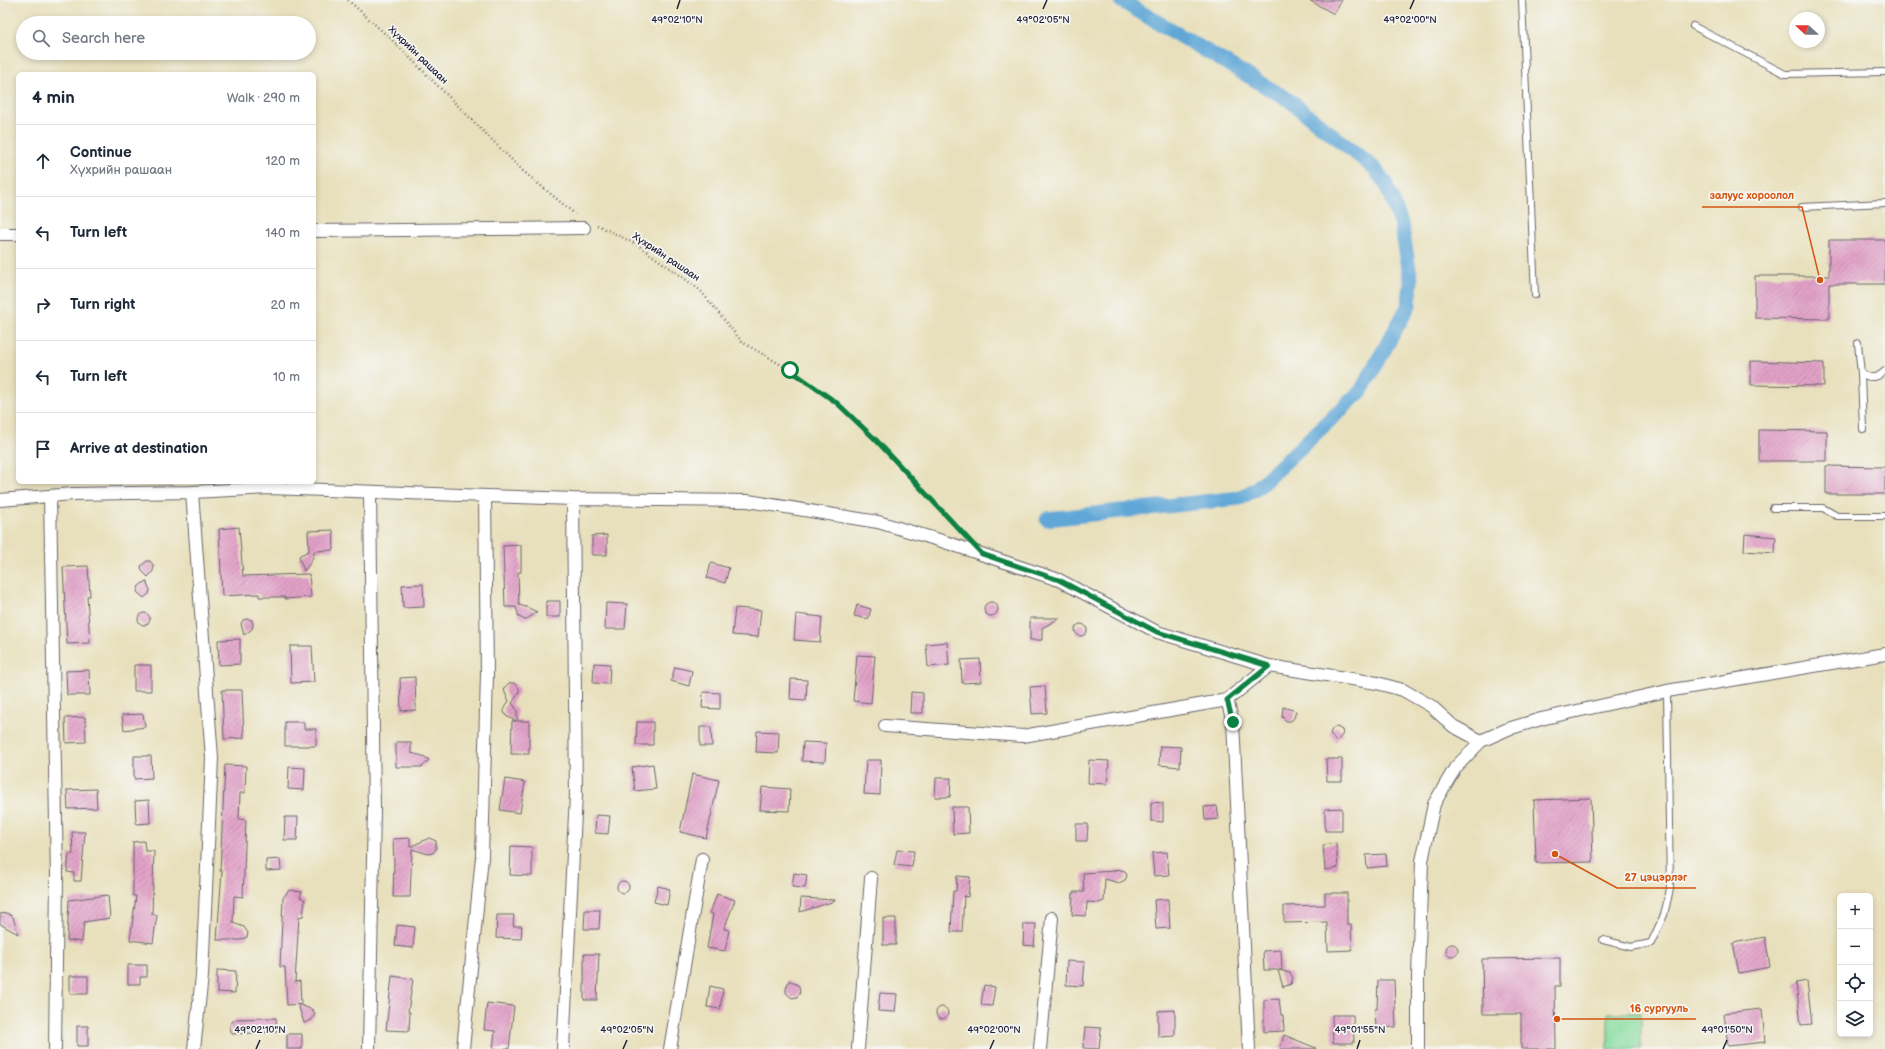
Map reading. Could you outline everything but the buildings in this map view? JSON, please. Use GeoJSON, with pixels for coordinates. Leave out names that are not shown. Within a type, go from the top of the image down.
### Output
{"type":"FeatureCollection","features":[{"type":"Feature","properties":{"kind":"street"},"geometry":{"type":"LineString","coordinates":[[316,231],[586,223]]}},
{"type":"Feature","properties":{"kind":"street"},"geometry":{"type":"LineString","coordinates":[[0,234],[16,234]]}},
{"type":"Feature","properties":{"kind":"street"},"geometry":{"type":"LineString","coordinates":[[0,500],[73,494],[192,492],[270,488],[370,493],[573,499],[748,501],[878,522],[942,541],[1059,580],[1157,632],[1269,666],[1377,683],[1403,690],[1431,706],[1453,726],[1481,742]]}},
{"type":"Feature","properties":{"kind":"street"},"geometry":{"type":"LineString","coordinates":[[192,492],[212,758],[202,976],[194,1049]]}},
{"type":"Feature","properties":{"kind":"street"},"geometry":{"type":"LineString","coordinates":[[368,1049],[374,811],[370,493]]}},
{"type":"Feature","properties":{"kind":"street"},"geometry":{"type":"LineString","coordinates":[[50,496],[57,877],[55,1049]]}},
{"type":"Feature","properties":{"kind":"street"},"geometry":{"type":"LineString","coordinates":[[464,1049],[482,857],[487,674],[485,496]]}},
{"type":"Feature","properties":{"kind":"street"},"geometry":{"type":"LineString","coordinates":[[563,1049],[576,794],[573,499]]}},
{"type":"Feature","properties":{"kind":"street"},"geometry":{"type":"LineString","coordinates":[[1418,1049],[1418,976],[1422,861],[1434,804],[1455,768],[1481,742],[1508,729],[1541,719],[1667,691],[1885,654]]}},
{"type":"Feature","properties":{"kind":"street"},"geometry":{"type":"LineString","coordinates":[[885,726],[1023,736],[1227,700],[1269,666]]}},
{"type":"Feature","properties":{"kind":"street"},"geometry":{"type":"LineString","coordinates":[[1227,700],[1233,722],[1249,1049]]}},
{"type":"Feature","properties":{"kind":"street"},"geometry":{"type":"LineString","coordinates":[[670,1049],[702,859]]}},
{"type":"Feature","properties":{"kind":"street"},"geometry":{"type":"LineString","coordinates":[[858,1049],[871,878]]}},
{"type":"Feature","properties":{"kind":"street"},"geometry":{"type":"LineString","coordinates":[[1040,1049],[1052,918]]}},
{"type":"Feature","properties":{"kind":"lane"},"geometry":{"type":"LineString","coordinates":[[1522,0],[1536,296]]}},
{"type":"Feature","properties":{"kind":"lane"},"geometry":{"type":"LineString","coordinates":[[1692,26],[1785,74],[1885,72]]}},
{"type":"Feature","properties":{"kind":"lane"},"geometry":{"type":"LineString","coordinates":[[1802,207],[1885,203]]}},
{"type":"Feature","properties":{"kind":"lane"},"geometry":{"type":"LineString","coordinates":[[1858,344],[1861,374],[1863,429]]}},
{"type":"Feature","properties":{"kind":"lane"},"geometry":{"type":"LineString","coordinates":[[1861,374],[1869,378],[1879,376],[1885,371]]}},
{"type":"Feature","properties":{"kind":"lane"},"geometry":{"type":"LineString","coordinates":[[1773,508],[1823,508],[1837,516],[1885,516]]}},
{"type":"Feature","properties":{"kind":"lane"},"geometry":{"type":"LineString","coordinates":[[1603,940],[1631,947],[1651,943],[1664,915],[1670,889],[1667,691]]}},
{"type":"Feature","properties":{"kind":"path","name":"Хүхрийн рашаан"},"geometry":{"type":"LineString","coordinates":[[348,0],[393,40],[523,171],[573,214],[586,223],[638,245],[700,290],[742,342],[790,370],[837,403],[876,440],[966,537]]}},
{"type":"Feature","properties":{"kind":"green space"},"geometry":{"type":"Polygon","coordinates":[[[1608,1013],[1641,1013],[1641,1049],[1608,1049],[1608,1013]]]}},
{"type":"Feature","properties":{"kind":"waterway"},"geometry":{"type":"LineString","coordinates":[[1047,519],[1240,498],[1256,489],[1361,391],[1409,305],[1411,280],[1401,223],[1386,184],[1374,168],[1289,100],[1120,0]]}},
{"type":"Feature","properties":{"kind":"place","name":"залуус хороолол"},"geometry":{"type":"Point","coordinates":[1820,280]}},
{"type":"Feature","properties":{"kind":"place","name":"27 цэцэрлэг"},"geometry":{"type":"Point","coordinates":[1555,854]}},
{"type":"Feature","properties":{"kind":"place","name":"16 сургууль"},"geometry":{"type":"Point","coordinates":[1557,1019]}},
{"type":"Feature","properties":{"kind":"route"},"geometry":{"type":"LineString","coordinates":[[790,370],[837,403],[876,440],[982,554],[1059,580],[1157,632],[1269,666],[1227,700],[1233,722]]}}]}
